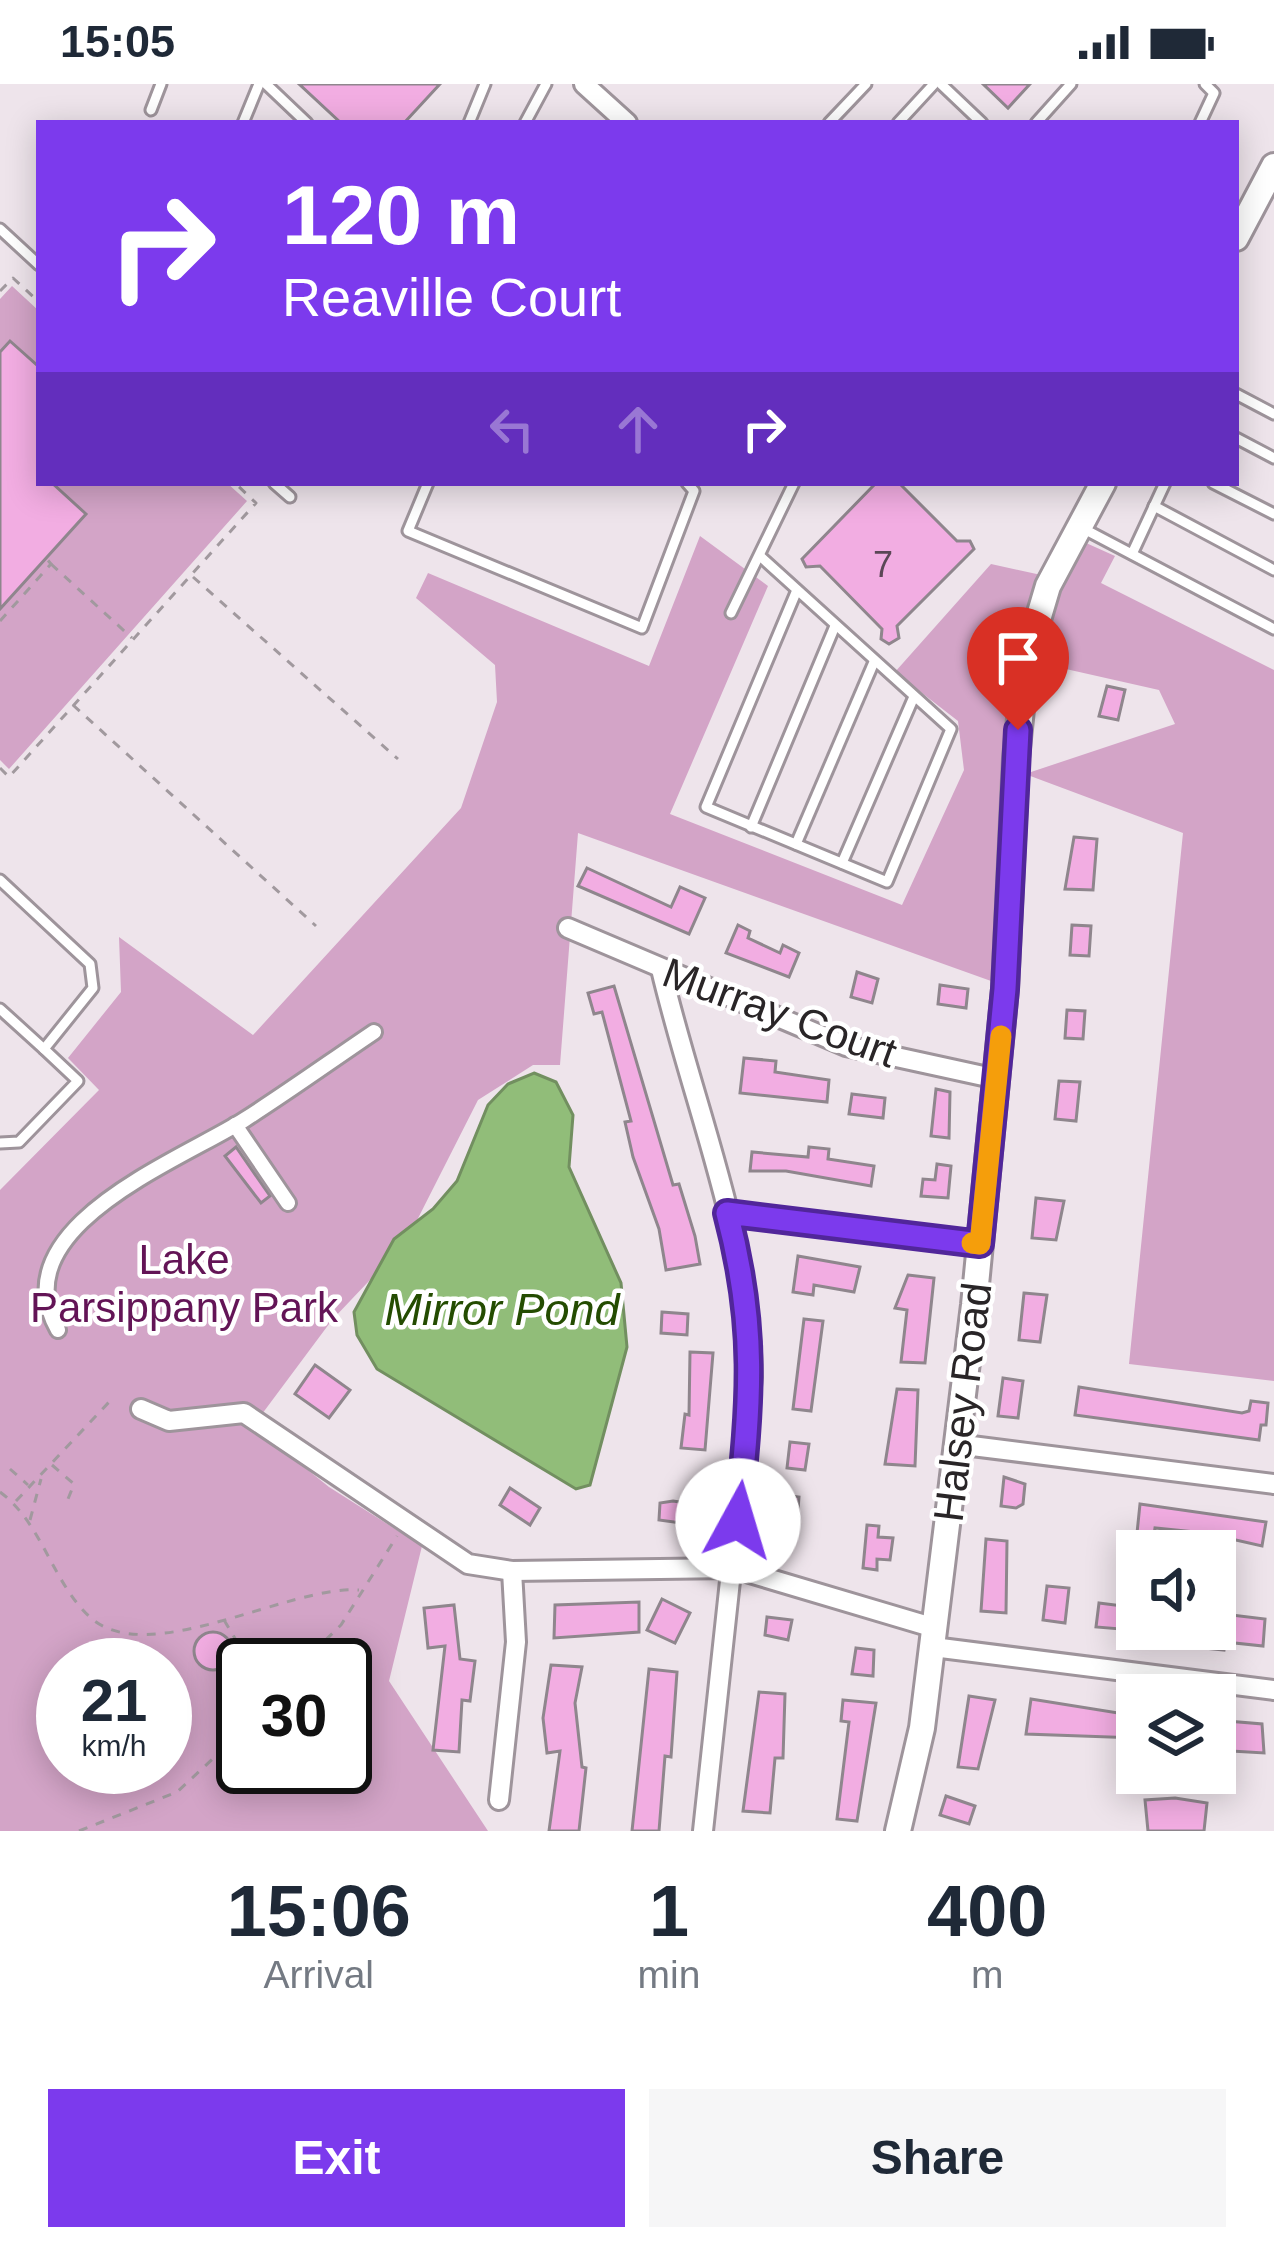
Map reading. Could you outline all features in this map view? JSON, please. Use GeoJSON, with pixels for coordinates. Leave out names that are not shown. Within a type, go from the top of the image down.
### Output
{"type":"FeatureCollection","features":[{"type":"Feature","properties":{"kind":"street"},"geometry":{"type":"LineString","coordinates":[[584,84],[624,120]]}},
{"type":"Feature","properties":{"kind":"street"},"geometry":{"type":"LineString","coordinates":[[1239,232],[1274,166]]}},
{"type":"Feature","properties":{"kind":"street","name":"Halsey Road"},"geometry":{"type":"LineString","coordinates":[[898,1831],[911,1792],[934,1638],[980,1244],[997,1079],[1026,660],[1048,586],[1101,486]]}},
{"type":"Feature","properties":{"kind":"street","name":"Murray Court"},"geometry":{"type":"LineString","coordinates":[[568,928],[846,1046],[997,1079]]}},
{"type":"Feature","properties":{"kind":"street"},"geometry":{"type":"LineString","coordinates":[[662,969],[744,1276],[752,1378],[703,1831]]}},
{"type":"Feature","properties":{"kind":"street"},"geometry":{"type":"LineString","coordinates":[[58,1330],[46,1310],[44,1282],[73,1236],[117,1190],[235,1125],[374,1032]]}},
{"type":"Feature","properties":{"kind":"street"},"geometry":{"type":"LineString","coordinates":[[235,1125],[288,1203]]}},
{"type":"Feature","properties":{"kind":"street"},"geometry":{"type":"LineString","coordinates":[[727,1213],[980,1244]]}},
{"type":"Feature","properties":{"kind":"street"},"geometry":{"type":"LineString","coordinates":[[141,1409],[169,1420],[244,1413],[475,1566],[512,1571],[733,1568],[934,1638],[1274,1690]]}},
{"type":"Feature","properties":{"kind":"street"},"geometry":{"type":"LineString","coordinates":[[956,1444],[1274,1484]]}},
{"type":"Feature","properties":{"kind":"street"},"geometry":{"type":"LineString","coordinates":[[499,1800],[516,1642],[512,1571]]}},
{"type":"Feature","properties":{"kind":"lane"},"geometry":{"type":"LineString","coordinates":[[151,110],[161,84]]}},
{"type":"Feature","properties":{"kind":"lane"},"geometry":{"type":"LineString","coordinates":[[244,120],[263,84],[295,118]]}},
{"type":"Feature","properties":{"kind":"lane"},"geometry":{"type":"LineString","coordinates":[[470,120],[485,84]]}},
{"type":"Feature","properties":{"kind":"lane"},"geometry":{"type":"LineString","coordinates":[[527,120],[546,84]]}},
{"type":"Feature","properties":{"kind":"lane"},"geometry":{"type":"LineString","coordinates":[[832,120],[866,84]]}},
{"type":"Feature","properties":{"kind":"lane"},"geometry":{"type":"LineString","coordinates":[[901,120],[937,84],[974,120]]}},
{"type":"Feature","properties":{"kind":"lane"},"geometry":{"type":"LineString","coordinates":[[1039,120],[1071,84]]}},
{"type":"Feature","properties":{"kind":"lane"},"geometry":{"type":"LineString","coordinates":[[1201,120],[1214,93],[1205,84]]}},
{"type":"Feature","properties":{"kind":"lane"},"geometry":{"type":"LineString","coordinates":[[0,229],[36,262]]}},
{"type":"Feature","properties":{"kind":"lane"},"geometry":{"type":"LineString","coordinates":[[0,251],[11,240]]}},
{"type":"Feature","properties":{"kind":"lane"},"geometry":{"type":"LineString","coordinates":[[1239,396],[1274,415]]}},
{"type":"Feature","properties":{"kind":"lane"},"geometry":{"type":"LineString","coordinates":[[1239,440],[1274,458]]}},
{"type":"Feature","properties":{"kind":"lane"},"geometry":{"type":"LineString","coordinates":[[277,486],[290,497]]}},
{"type":"Feature","properties":{"kind":"lane"},"geometry":{"type":"LineString","coordinates":[[427,486],[408,531],[642,628],[694,491],[690,486]]}},
{"type":"Feature","properties":{"kind":"lane"},"geometry":{"type":"LineString","coordinates":[[731,613],[793,486]]}},
{"type":"Feature","properties":{"kind":"lane"},"geometry":{"type":"LineString","coordinates":[[1132,554],[1164,486]]}},
{"type":"Feature","properties":{"kind":"lane"},"geometry":{"type":"LineString","coordinates":[[1219,486],[1274,514]]}},
{"type":"Feature","properties":{"kind":"lane"},"geometry":{"type":"LineString","coordinates":[[1154,506],[1274,570]]}},
{"type":"Feature","properties":{"kind":"lane"},"geometry":{"type":"LineString","coordinates":[[1079,526],[1274,629]]}},
{"type":"Feature","properties":{"kind":"lane"},"geometry":{"type":"LineString","coordinates":[[760,556],[951,729],[887,882],[706,808],[797,590]]}},
{"type":"Feature","properties":{"kind":"lane"},"geometry":{"type":"LineString","coordinates":[[751,827],[835,626]]}},
{"type":"Feature","properties":{"kind":"lane"},"geometry":{"type":"LineString","coordinates":[[796,844],[874,662]]}},
{"type":"Feature","properties":{"kind":"lane"},"geometry":{"type":"LineString","coordinates":[[842,863],[913,699]]}},
{"type":"Feature","properties":{"kind":"lane"},"geometry":{"type":"LineString","coordinates":[[0,880],[90,964],[93,988],[44,1049]]}},
{"type":"Feature","properties":{"kind":"lane"},"geometry":{"type":"LineString","coordinates":[[0,1009],[77,1081],[19,1142],[0,1143]]}},
{"type":"Feature","properties":{"kind":"path"},"geometry":{"type":"LineString","coordinates":[[0,291],[13,278],[36,299]]}},
{"type":"Feature","properties":{"kind":"path"},"geometry":{"type":"LineString","coordinates":[[0,768],[9,777],[256,502],[238,486]]}},
{"type":"Feature","properties":{"kind":"path"},"geometry":{"type":"LineString","coordinates":[[46,558],[133,639]]}},
{"type":"Feature","properties":{"kind":"path"},"geometry":{"type":"LineString","coordinates":[[0,621],[51,564]]}},
{"type":"Feature","properties":{"kind":"path"},"geometry":{"type":"LineString","coordinates":[[190,575],[398,759]]}},
{"type":"Feature","properties":{"kind":"path"},"geometry":{"type":"LineString","coordinates":[[73,705],[316,926]]}},
{"type":"Feature","properties":{"kind":"path"},"geometry":{"type":"LineString","coordinates":[[14,1503],[110,1401]]}},
{"type":"Feature","properties":{"kind":"path"},"geometry":{"type":"LineString","coordinates":[[51,1464],[74,1484],[66,1504]]}},
{"type":"Feature","properties":{"kind":"path"},"geometry":{"type":"LineString","coordinates":[[10,1469],[30,1486]]}},
{"type":"Feature","properties":{"kind":"path"},"geometry":{"type":"LineString","coordinates":[[30,1522],[44,1482],[39,1477]]}},
{"type":"Feature","properties":{"kind":"path"},"geometry":{"type":"LineString","coordinates":[[0,1492],[30,1522],[87,1615],[133,1635],[359,1590]]}},
{"type":"Feature","properties":{"kind":"path"},"geometry":{"type":"LineString","coordinates":[[328,1638],[409,1520]]}},
{"type":"Feature","properties":{"kind":"path"},"geometry":{"type":"LineString","coordinates":[[224,1618],[235,1638]]}},
{"type":"Feature","properties":{"kind":"path"},"geometry":{"type":"LineString","coordinates":[[79,1831],[177,1792],[216,1760]]}},
{"type":"Feature","properties":{"kind":"green space"},"geometry":{"type":"Polygon","coordinates":[[[12,286],[36,308],[36,364],[11,341],[0,352],[0,299],[12,286]]]}},
{"type":"Feature","properties":{"kind":"green space"},"geometry":{"type":"Polygon","coordinates":[[[55,486],[230,486],[247,501],[9,769],[0,760],[0,609],[86,514],[55,486]]]}},
{"type":"Feature","properties":{"kind":"green space","name":"Lake Parsippany Park"},"geometry":{"type":"Polygon","coordinates":[[[700,536],[768,586],[670,814],[902,905],[964,770],[958,721],[895,672],[991,564],[1055,578],[1075,538],[1115,556],[1101,583],[1274,670],[1274,1381],[1129,1364],[1183,833],[1025,774],[1175,724],[1159,690],[1026,660],[1005,986],[578,833],[560,1065],[533,1065],[478,1100],[406,1242],[332,1320],[253,1426],[329,1487],[422,1546],[389,1681],[488,1831],[0,1831],[0,1190],[99,1090],[68,1058],[121,992],[119,937],[253,1035],[461,808],[497,702],[495,665],[416,598],[428,573],[649,666],[700,536]]]}},
{"type":"Feature","properties":{"kind":"water","name":"Mirror Pond"},"geometry":{"type":"Polygon","coordinates":[[[534,1073],[556,1082],[573,1115],[569,1167],[621,1283],[627,1347],[590,1485],[576,1489],[377,1369],[357,1335],[354,1312],[394,1239],[433,1209],[457,1181],[488,1105],[508,1084],[534,1073]]]}},
{"type":"Feature","properties":{"kind":"building"},"geometry":{"type":"Polygon","coordinates":[[[299,84],[440,84],[407,120],[338,120],[299,84]]]}},
{"type":"Feature","properties":{"kind":"building"},"geometry":{"type":"Polygon","coordinates":[[[983,84],[1030,84],[1008,108],[983,84]]]}},
{"type":"Feature","properties":{"kind":"building"},"geometry":{"type":"Polygon","coordinates":[[[10,341],[36,364],[36,486],[55,486],[86,514],[0,609],[0,352],[10,341]]]}},
{"type":"Feature","properties":{"kind":"building"},"geometry":{"type":"Polygon","coordinates":[[[873,486],[902,486],[957,541],[970,541],[974,549],[897,626],[899,638],[889,644],[881,639],[882,629],[820,566],[806,567],[802,559],[873,486]]]}},
{"type":"Feature","properties":{"kind":"building"},"geometry":{"type":"Polygon","coordinates":[[[1107,686],[1125,690],[1118,720],[1099,716],[1107,686]]]}},
{"type":"Feature","properties":{"kind":"building"},"geometry":{"type":"Polygon","coordinates":[[[1074,837],[1097,839],[1093,890],[1065,889],[1074,837]]]}},
{"type":"Feature","properties":{"kind":"building"},"geometry":{"type":"Polygon","coordinates":[[[587,868],[671,907],[680,887],[705,898],[689,934],[578,886],[587,868]]]}},
{"type":"Feature","properties":{"kind":"building"},"geometry":{"type":"Polygon","coordinates":[[[738,925],[750,931],[748,938],[780,953],[783,945],[799,953],[789,977],[726,953],[738,925]]]}},
{"type":"Feature","properties":{"kind":"building"},"geometry":{"type":"Polygon","coordinates":[[[1072,925],[1091,926],[1089,956],[1070,955],[1072,925]]]}},
{"type":"Feature","properties":{"kind":"building"},"geometry":{"type":"Polygon","coordinates":[[[857,972],[878,979],[872,1003],[851,997],[857,972]]]}},
{"type":"Feature","properties":{"kind":"building"},"geometry":{"type":"Polygon","coordinates":[[[940,985],[968,989],[966,1008],[938,1004],[940,985]]]}},
{"type":"Feature","properties":{"kind":"building"},"geometry":{"type":"Polygon","coordinates":[[[614,986],[700,1264],[666,1270],[659,1229],[633,1157],[625,1122],[631,1121],[602,1012],[594,1014],[588,993],[614,986]]]}},
{"type":"Feature","properties":{"kind":"building"},"geometry":{"type":"Polygon","coordinates":[[[1067,1010],[1085,1011],[1083,1039],[1065,1038],[1067,1010]]]}},
{"type":"Feature","properties":{"kind":"building"},"geometry":{"type":"Polygon","coordinates":[[[744,1058],[776,1061],[775,1072],[829,1080],[827,1102],[740,1093],[744,1058]]]}},
{"type":"Feature","properties":{"kind":"building"},"geometry":{"type":"Polygon","coordinates":[[[1059,1081],[1080,1082],[1076,1121],[1055,1119],[1059,1081]]]}},
{"type":"Feature","properties":{"kind":"building"},"geometry":{"type":"Polygon","coordinates":[[[936,1089],[950,1092],[949,1138],[931,1136],[936,1089]]]}},
{"type":"Feature","properties":{"kind":"building"},"geometry":{"type":"Polygon","coordinates":[[[852,1094],[885,1098],[883,1118],[849,1114],[852,1094]]]}},
{"type":"Feature","properties":{"kind":"building"},"geometry":{"type":"Polygon","coordinates":[[[236,1147],[270,1196],[261,1203],[225,1156],[236,1147]]]}},
{"type":"Feature","properties":{"kind":"building"},"geometry":{"type":"Polygon","coordinates":[[[809,1147],[829,1149],[828,1159],[874,1166],[871,1186],[786,1171],[750,1171],[752,1152],[808,1157],[809,1147]]]}},
{"type":"Feature","properties":{"kind":"building"},"geometry":{"type":"Polygon","coordinates":[[[937,1164],[951,1166],[948,1198],[921,1196],[923,1179],[935,1180],[937,1164]]]}},
{"type":"Feature","properties":{"kind":"building"},"geometry":{"type":"Polygon","coordinates":[[[1036,1198],[1064,1201],[1056,1240],[1032,1238],[1036,1198]]]}},
{"type":"Feature","properties":{"kind":"building"},"geometry":{"type":"Polygon","coordinates":[[[798,1256],[860,1267],[854,1292],[814,1285],[813,1295],[793,1292],[798,1256]]]}},
{"type":"Feature","properties":{"kind":"building"},"geometry":{"type":"Polygon","coordinates":[[[908,1275],[934,1278],[925,1363],[901,1362],[907,1310],[895,1308],[908,1275]]]}},
{"type":"Feature","properties":{"kind":"building"},"geometry":{"type":"Polygon","coordinates":[[[1024,1293],[1047,1295],[1040,1342],[1019,1340],[1024,1293]]]}},
{"type":"Feature","properties":{"kind":"building"},"geometry":{"type":"Polygon","coordinates":[[[662,1312],[688,1314],[687,1335],[661,1333],[662,1312]]]}},
{"type":"Feature","properties":{"kind":"building"},"geometry":{"type":"Polygon","coordinates":[[[804,1319],[823,1321],[811,1411],[793,1409],[804,1319]]]}},
{"type":"Feature","properties":{"kind":"building"},"geometry":{"type":"Polygon","coordinates":[[[690,1352],[713,1353],[705,1450],[681,1448],[685,1414],[689,1415],[690,1352]]]}},
{"type":"Feature","properties":{"kind":"building"},"geometry":{"type":"Polygon","coordinates":[[[315,1365],[350,1390],[329,1418],[295,1394],[315,1365]]]}},
{"type":"Feature","properties":{"kind":"building"},"geometry":{"type":"Polygon","coordinates":[[[1003,1378],[1023,1381],[1018,1418],[998,1416],[1003,1378]]]}},
{"type":"Feature","properties":{"kind":"building"},"geometry":{"type":"Polygon","coordinates":[[[1079,1387],[1242,1413],[1249,1411],[1251,1401],[1268,1403],[1266,1425],[1261,1425],[1259,1440],[1075,1415],[1079,1387]]]}},
{"type":"Feature","properties":{"kind":"building"},"geometry":{"type":"Polygon","coordinates":[[[897,1389],[918,1390],[915,1466],[885,1464],[897,1389]]]}},
{"type":"Feature","properties":{"kind":"building"},"geometry":{"type":"Polygon","coordinates":[[[790,1442],[809,1444],[805,1470],[787,1468],[790,1442]]]}},
{"type":"Feature","properties":{"kind":"building"},"geometry":{"type":"Polygon","coordinates":[[[1004,1477],[1025,1484],[1023,1504],[1016,1508],[1001,1506],[1004,1477]]]}},
{"type":"Feature","properties":{"kind":"building"},"geometry":{"type":"Polygon","coordinates":[[[510,1488],[540,1508],[530,1525],[500,1505],[510,1488]]]}},
{"type":"Feature","properties":{"kind":"building"},"geometry":{"type":"Polygon","coordinates":[[[782,1495],[799,1497],[796,1534],[776,1532],[782,1495]]]}},
{"type":"Feature","properties":{"kind":"building"},"geometry":{"type":"Polygon","coordinates":[[[660,1503],[699,1505],[696,1525],[659,1520],[660,1503]]]}},
{"type":"Feature","properties":{"kind":"building"},"geometry":{"type":"Polygon","coordinates":[[[1140,1504],[1266,1522],[1262,1546],[1236,1540],[1236,1530],[1137,1530],[1140,1504]]]}},
{"type":"Feature","properties":{"kind":"building"},"geometry":{"type":"Polygon","coordinates":[[[867,1525],[879,1526],[878,1537],[893,1538],[890,1560],[877,1559],[877,1570],[863,1568],[867,1525]]]}},
{"type":"Feature","properties":{"kind":"building"},"geometry":{"type":"Polygon","coordinates":[[[986,1539],[1007,1541],[1006,1613],[981,1611],[986,1539]]]}},
{"type":"Feature","properties":{"kind":"building"},"geometry":{"type":"Polygon","coordinates":[[[1047,1586],[1069,1588],[1065,1623],[1043,1620],[1047,1586]]]}},
{"type":"Feature","properties":{"kind":"building"},"geometry":{"type":"Polygon","coordinates":[[[662,1599],[690,1613],[675,1643],[647,1630],[662,1599]]]}},
{"type":"Feature","properties":{"kind":"building"},"geometry":{"type":"Polygon","coordinates":[[[639,1602],[639,1632],[554,1638],[555,1605],[639,1602]]]}},
{"type":"Feature","properties":{"kind":"building"},"geometry":{"type":"Polygon","coordinates":[[[1099,1603],[1116,1605],[1116,1629],[1096,1627],[1099,1603]]]}},
{"type":"Feature","properties":{"kind":"building"},"geometry":{"type":"Polygon","coordinates":[[[454,1605],[460,1659],[475,1661],[470,1701],[462,1700],[459,1752],[433,1750],[445,1646],[428,1648],[424,1608],[454,1605]]]}},
{"type":"Feature","properties":{"kind":"building"},"geometry":{"type":"Polygon","coordinates":[[[1236,1616],[1265,1619],[1263,1646],[1236,1643],[1236,1616]]]}},
{"type":"Feature","properties":{"kind":"building"},"geometry":{"type":"Polygon","coordinates":[[[767,1617],[792,1620],[788,1640],[765,1635],[767,1617]]]}},
{"type":"Feature","properties":{"kind":"building"},"geometry":{"type":"Polygon","coordinates":[[[213,1632],[227,1637],[216,1638],[216,1670],[199,1665],[194,1651],[199,1637],[213,1632]]]}},
{"type":"Feature","properties":{"kind":"building"},"geometry":{"type":"Polygon","coordinates":[[[856,1648],[874,1650],[873,1676],[852,1674],[856,1648]]]}},
{"type":"Feature","properties":{"kind":"building"},"geometry":{"type":"Polygon","coordinates":[[[551,1665],[582,1667],[575,1703],[582,1767],[586,1768],[579,1831],[549,1831],[560,1751],[547,1753],[543,1718],[551,1665]]]}},
{"type":"Feature","properties":{"kind":"building"},"geometry":{"type":"Polygon","coordinates":[[[649,1669],[677,1672],[671,1757],[665,1756],[659,1831],[632,1831],[649,1669]]]}},
{"type":"Feature","properties":{"kind":"building"},"geometry":{"type":"Polygon","coordinates":[[[759,1692],[785,1694],[783,1758],[775,1758],[770,1813],[743,1811],[759,1692]]]}},
{"type":"Feature","properties":{"kind":"building"},"geometry":{"type":"Polygon","coordinates":[[[969,1696],[995,1700],[978,1769],[958,1767],[969,1696]]]}},
{"type":"Feature","properties":{"kind":"building"},"geometry":{"type":"Polygon","coordinates":[[[1031,1699],[1116,1713],[1116,1737],[1026,1734],[1031,1699]]]}},
{"type":"Feature","properties":{"kind":"building"},"geometry":{"type":"Polygon","coordinates":[[[843,1700],[876,1703],[857,1821],[837,1819],[849,1722],[841,1721],[843,1700]]]}},
{"type":"Feature","properties":{"kind":"building"},"geometry":{"type":"Polygon","coordinates":[[[1236,1722],[1262,1724],[1264,1753],[1236,1751],[1236,1722]]]}},
{"type":"Feature","properties":{"kind":"building"},"geometry":{"type":"Polygon","coordinates":[[[946,1796],[975,1806],[969,1824],[940,1815],[946,1796]]]}},
{"type":"Feature","properties":{"kind":"building"},"geometry":{"type":"Polygon","coordinates":[[[1145,1800],[1207,1803],[1204,1831],[1148,1831],[1145,1800]]]}},
{"type":"Feature","properties":{"kind":"slow traffic"},"geometry":{"type":"LineString","coordinates":[[972,1243],[980,1244],[1001,1036]]}},
{"type":"Feature","properties":{"kind":"route"},"geometry":{"type":"LineString","coordinates":[[738,1521],[752,1329],[727,1213],[980,1244],[1005,989],[1018,730]]}}]}
